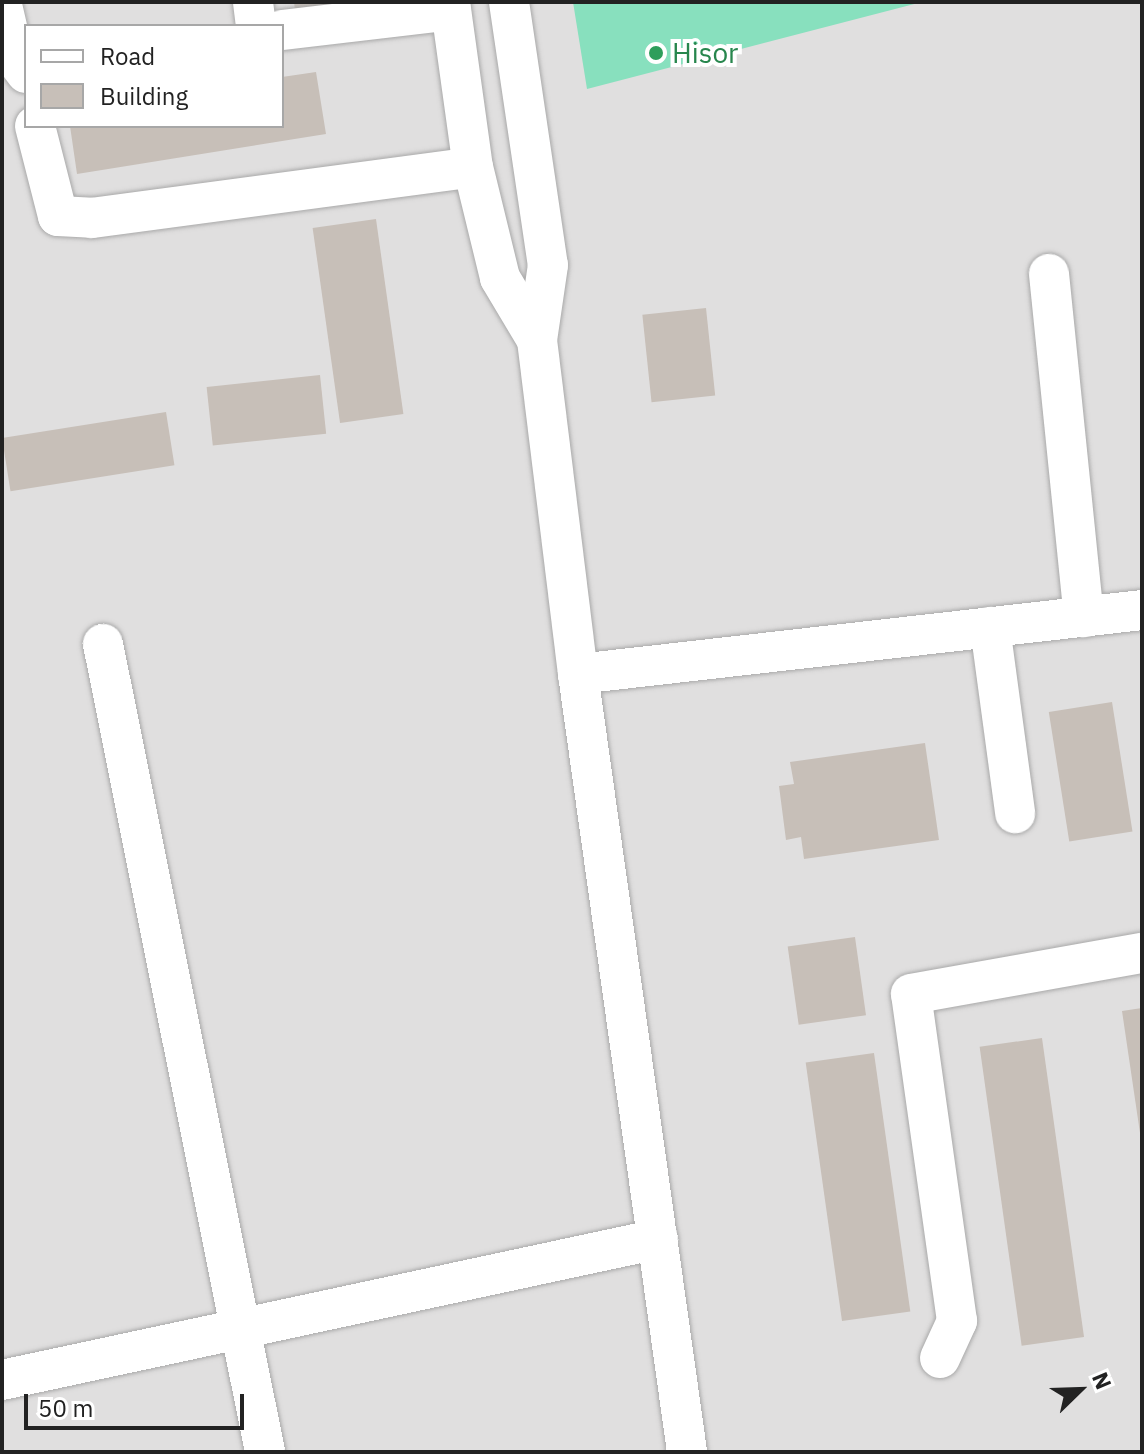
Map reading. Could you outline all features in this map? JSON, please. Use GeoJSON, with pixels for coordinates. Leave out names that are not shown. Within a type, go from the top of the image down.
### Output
{"type":"FeatureCollection","features":[{"type":"Feature","properties":{"kind":"street"},"geometry":{"type":"LineString","coordinates":[[253,2],[256,24]]}},
{"type":"Feature","properties":{"kind":"street"},"geometry":{"type":"LineString","coordinates":[[509,2],[548,265],[537,340],[578,674],[687,1452]]}},
{"type":"Feature","properties":{"kind":"street"},"geometry":{"type":"LineString","coordinates":[[2,5],[14,57],[24,74]]}},
{"type":"Feature","properties":{"kind":"street"},"geometry":{"type":"LineString","coordinates":[[284,30],[450,6],[473,167],[500,278],[537,340]]}},
{"type":"Feature","properties":{"kind":"street"},"geometry":{"type":"LineString","coordinates":[[36,128],[58,216],[92,218],[473,167]]}},
{"type":"Feature","properties":{"kind":"street"},"geometry":{"type":"LineString","coordinates":[[1049,274],[1084,617]]}},
{"type":"Feature","properties":{"kind":"street"},"geometry":{"type":"LineString","coordinates":[[578,674],[1142,610]]}},
{"type":"Feature","properties":{"kind":"street"},"geometry":{"type":"LineString","coordinates":[[990,627],[1015,813]]}},
{"type":"Feature","properties":{"kind":"street"},"geometry":{"type":"LineString","coordinates":[[103,644],[238,1332],[265,1452]]}},
{"type":"Feature","properties":{"kind":"street"},"geometry":{"type":"LineString","coordinates":[[940,1358],[957,1321],[911,994],[1142,953]]}},
{"type":"Feature","properties":{"kind":"street"},"geometry":{"type":"LineString","coordinates":[[2,1380],[238,1332],[658,1239]]}},
{"type":"Feature","properties":{"kind":"shaded area"},"geometry":{"type":"Polygon","coordinates":[[[2,2],[1142,2],[1142,1452],[2,1452],[2,2]]]}},
{"type":"Feature","properties":{"kind":"green space","name":"Hisor"},"geometry":{"type":"Polygon","coordinates":[[[573,2],[922,2],[587,89],[573,2]]]}},
{"type":"Feature","properties":{"kind":"building"},"geometry":{"type":"Polygon","coordinates":[[[294,2],[342,2],[344,20],[297,27],[294,2]]]}},
{"type":"Feature","properties":{"kind":"building"},"geometry":{"type":"Polygon","coordinates":[[[316,72],[326,134],[77,174],[70,128],[284,128],[284,77],[316,72]]]}},
{"type":"Feature","properties":{"kind":"building"},"geometry":{"type":"Polygon","coordinates":[[[376,219],[403,414],[340,423],[313,228],[376,219]]]}},
{"type":"Feature","properties":{"kind":"building"},"geometry":{"type":"Polygon","coordinates":[[[706,308],[715,396],[652,402],[642,315],[706,308]]]}},
{"type":"Feature","properties":{"kind":"building"},"geometry":{"type":"Polygon","coordinates":[[[320,375],[326,434],[213,446],[207,387],[320,375]]]}},
{"type":"Feature","properties":{"kind":"building"},"geometry":{"type":"Polygon","coordinates":[[[166,412],[174,465],[10,491],[2,438],[166,412]]]}},
{"type":"Feature","properties":{"kind":"building"},"geometry":{"type":"Polygon","coordinates":[[[1112,702],[1132,831],[1069,841],[1049,712],[1112,702]]]}},
{"type":"Feature","properties":{"kind":"building"},"geometry":{"type":"Polygon","coordinates":[[[925,743],[939,840],[804,859],[801,837],[786,840],[779,786],[794,784],[790,762],[925,743]]]}},
{"type":"Feature","properties":{"kind":"building"},"geometry":{"type":"Polygon","coordinates":[[[855,937],[866,1015],[799,1025],[788,946],[855,937]]]}},
{"type":"Feature","properties":{"kind":"building"},"geometry":{"type":"Polygon","coordinates":[[[1142,1008],[1142,1133],[1140,1133],[1122,1011],[1142,1008]]]}},
{"type":"Feature","properties":{"kind":"building"},"geometry":{"type":"Polygon","coordinates":[[[1042,1038],[1084,1337],[1022,1346],[980,1047],[1042,1038]]]}},
{"type":"Feature","properties":{"kind":"building"},"geometry":{"type":"Polygon","coordinates":[[[874,1053],[910,1311],[842,1321],[806,1063],[874,1053]]]}},
{"type":"Feature","properties":{"kind":"place","name":"Hisor"},"geometry":{"type":"Point","coordinates":[656,53]}}]}
